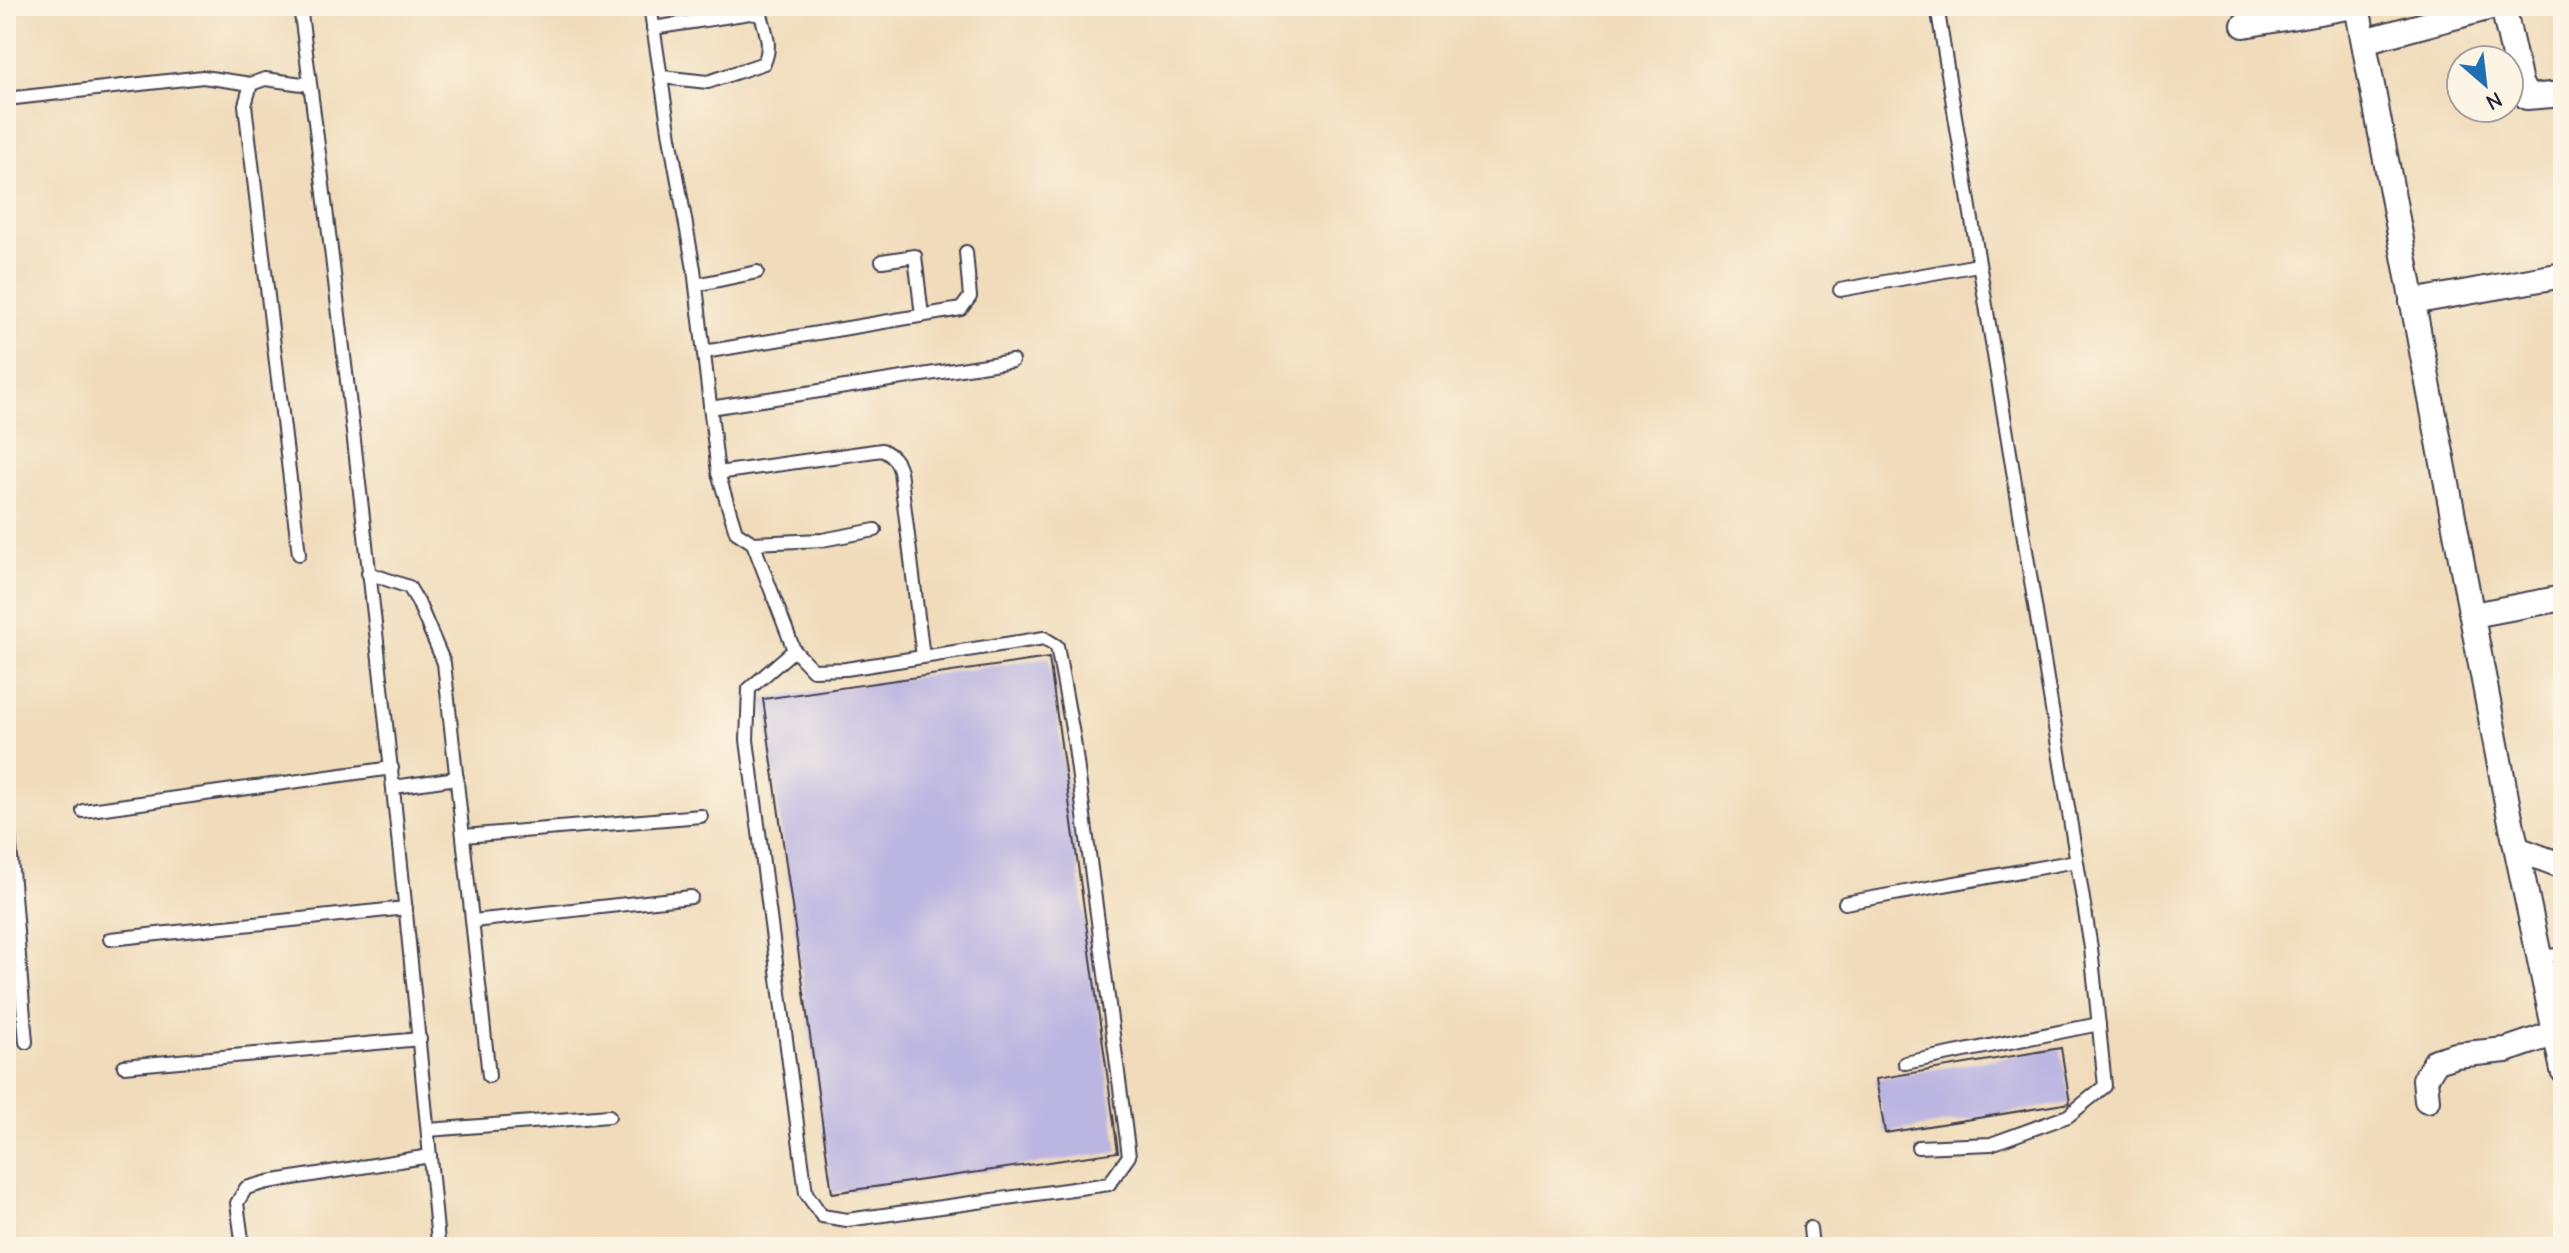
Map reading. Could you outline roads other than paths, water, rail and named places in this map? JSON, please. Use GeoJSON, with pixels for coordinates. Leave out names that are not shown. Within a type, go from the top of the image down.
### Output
{"type":"FeatureCollection","features":[{"type":"Feature","properties":{"kind":"street"},"geometry":{"type":"LineString","coordinates":[[2244,25],[2356,6],[2517,849],[2551,956],[2556,1033],[2563,1070]]}},
{"type":"Feature","properties":{"kind":"street"},"geometry":{"type":"LineString","coordinates":[[2364,41],[2495,6]]}},
{"type":"Feature","properties":{"kind":"street"},"geometry":{"type":"LineString","coordinates":[[2503,6],[2520,83],[2527,97],[2563,94]]}},
{"type":"Feature","properties":{"kind":"street"},"geometry":{"type":"LineString","coordinates":[[2412,302],[2563,275]]}},
{"type":"Feature","properties":{"kind":"street"},"geometry":{"type":"LineString","coordinates":[[2473,615],[2563,598]]}},
{"type":"Feature","properties":{"kind":"street"},"geometry":{"type":"LineString","coordinates":[[2517,849],[2563,866]]}},
{"type":"Feature","properties":{"kind":"street"},"geometry":{"type":"LineString","coordinates":[[2427,1100],[2425,1079],[2436,1061],[2456,1055],[2506,1050],[2556,1033]]}},
{"type":"Feature","properties":{"kind":"lane"},"geometry":{"type":"LineString","coordinates":[[300,6],[392,768],[420,1039],[436,1247]]}},
{"type":"Feature","properties":{"kind":"lane"},"geometry":{"type":"LineString","coordinates":[[650,6],[696,285],[718,473],[736,532],[753,543],[822,540],[875,530]]}},
{"type":"Feature","properties":{"kind":"lane"},"geometry":{"type":"LineString","coordinates":[[1918,1147],[1991,1144],[2068,1116],[2105,1086],[2091,948],[1937,6]]}},
{"type":"Feature","properties":{"kind":"lane"},"geometry":{"type":"LineString","coordinates":[[653,28],[750,13],[761,15],[769,39],[764,63],[708,82],[661,77]]}},
{"type":"Feature","properties":{"kind":"lane"},"geometry":{"type":"LineString","coordinates":[[6,99],[203,77],[251,84],[265,79],[310,85]]}},
{"type":"Feature","properties":{"kind":"lane"},"geometry":{"type":"LineString","coordinates":[[251,84],[245,105],[299,554]]}},
{"type":"Feature","properties":{"kind":"lane"},"geometry":{"type":"LineString","coordinates":[[704,352],[961,309],[970,297],[966,252]]}},
{"type":"Feature","properties":{"kind":"lane"},"geometry":{"type":"LineString","coordinates":[[882,261],[915,256],[922,316]]}},
{"type":"Feature","properties":{"kind":"lane"},"geometry":{"type":"LineString","coordinates":[[1840,290],[1978,265]]}},
{"type":"Feature","properties":{"kind":"lane"},"geometry":{"type":"LineString","coordinates":[[696,285],[757,272]]}},
{"type":"Feature","properties":{"kind":"lane"},"geometry":{"type":"LineString","coordinates":[[710,408],[1012,361]]}},
{"type":"Feature","properties":{"kind":"lane"},"geometry":{"type":"LineString","coordinates":[[718,473],[882,450],[890,454],[897,461],[900,471],[923,657]]}},
{"type":"Feature","properties":{"kind":"lane"},"geometry":{"type":"LineString","coordinates":[[753,543],[794,650],[813,670],[846,669],[1044,638],[1057,646],[1074,740],[1129,1156],[1109,1184],[847,1220],[822,1216],[806,1193],[747,740],[749,689],[794,650]]}},
{"type":"Feature","properties":{"kind":"lane"},"geometry":{"type":"LineString","coordinates":[[368,573],[409,587],[444,663],[489,1076]]}},
{"type":"Feature","properties":{"kind":"lane"},"geometry":{"type":"LineString","coordinates":[[83,811],[392,768]]}},
{"type":"Feature","properties":{"kind":"lane"},"geometry":{"type":"LineString","coordinates":[[394,787],[457,778]]}},
{"type":"Feature","properties":{"kind":"lane"},"geometry":{"type":"LineString","coordinates":[[6,797],[26,1042]]}},
{"type":"Feature","properties":{"kind":"lane"},"geometry":{"type":"LineString","coordinates":[[464,836],[701,816]]}},
{"type":"Feature","properties":{"kind":"lane"},"geometry":{"type":"LineString","coordinates":[[1845,903],[2076,861]]}},
{"type":"Feature","properties":{"kind":"lane"},"geometry":{"type":"LineString","coordinates":[[473,921],[691,897]]}},
{"type":"Feature","properties":{"kind":"lane"},"geometry":{"type":"LineString","coordinates":[[110,939],[406,908]]}},
{"type":"Feature","properties":{"kind":"lane"},"geometry":{"type":"LineString","coordinates":[[1905,1063],[2099,1024]]}},
{"type":"Feature","properties":{"kind":"lane"},"geometry":{"type":"LineString","coordinates":[[124,1066],[420,1039]]}},
{"type":"Feature","properties":{"kind":"lane"},"geometry":{"type":"LineString","coordinates":[[428,1130],[609,1116]]}},
{"type":"Feature","properties":{"kind":"lane"},"geometry":{"type":"LineString","coordinates":[[243,1247],[237,1203],[246,1188],[430,1156]]}},
{"type":"Feature","properties":{"kind":"lane"},"geometry":{"type":"LineString","coordinates":[[1810,1228],[1812,1247]]}}]}
